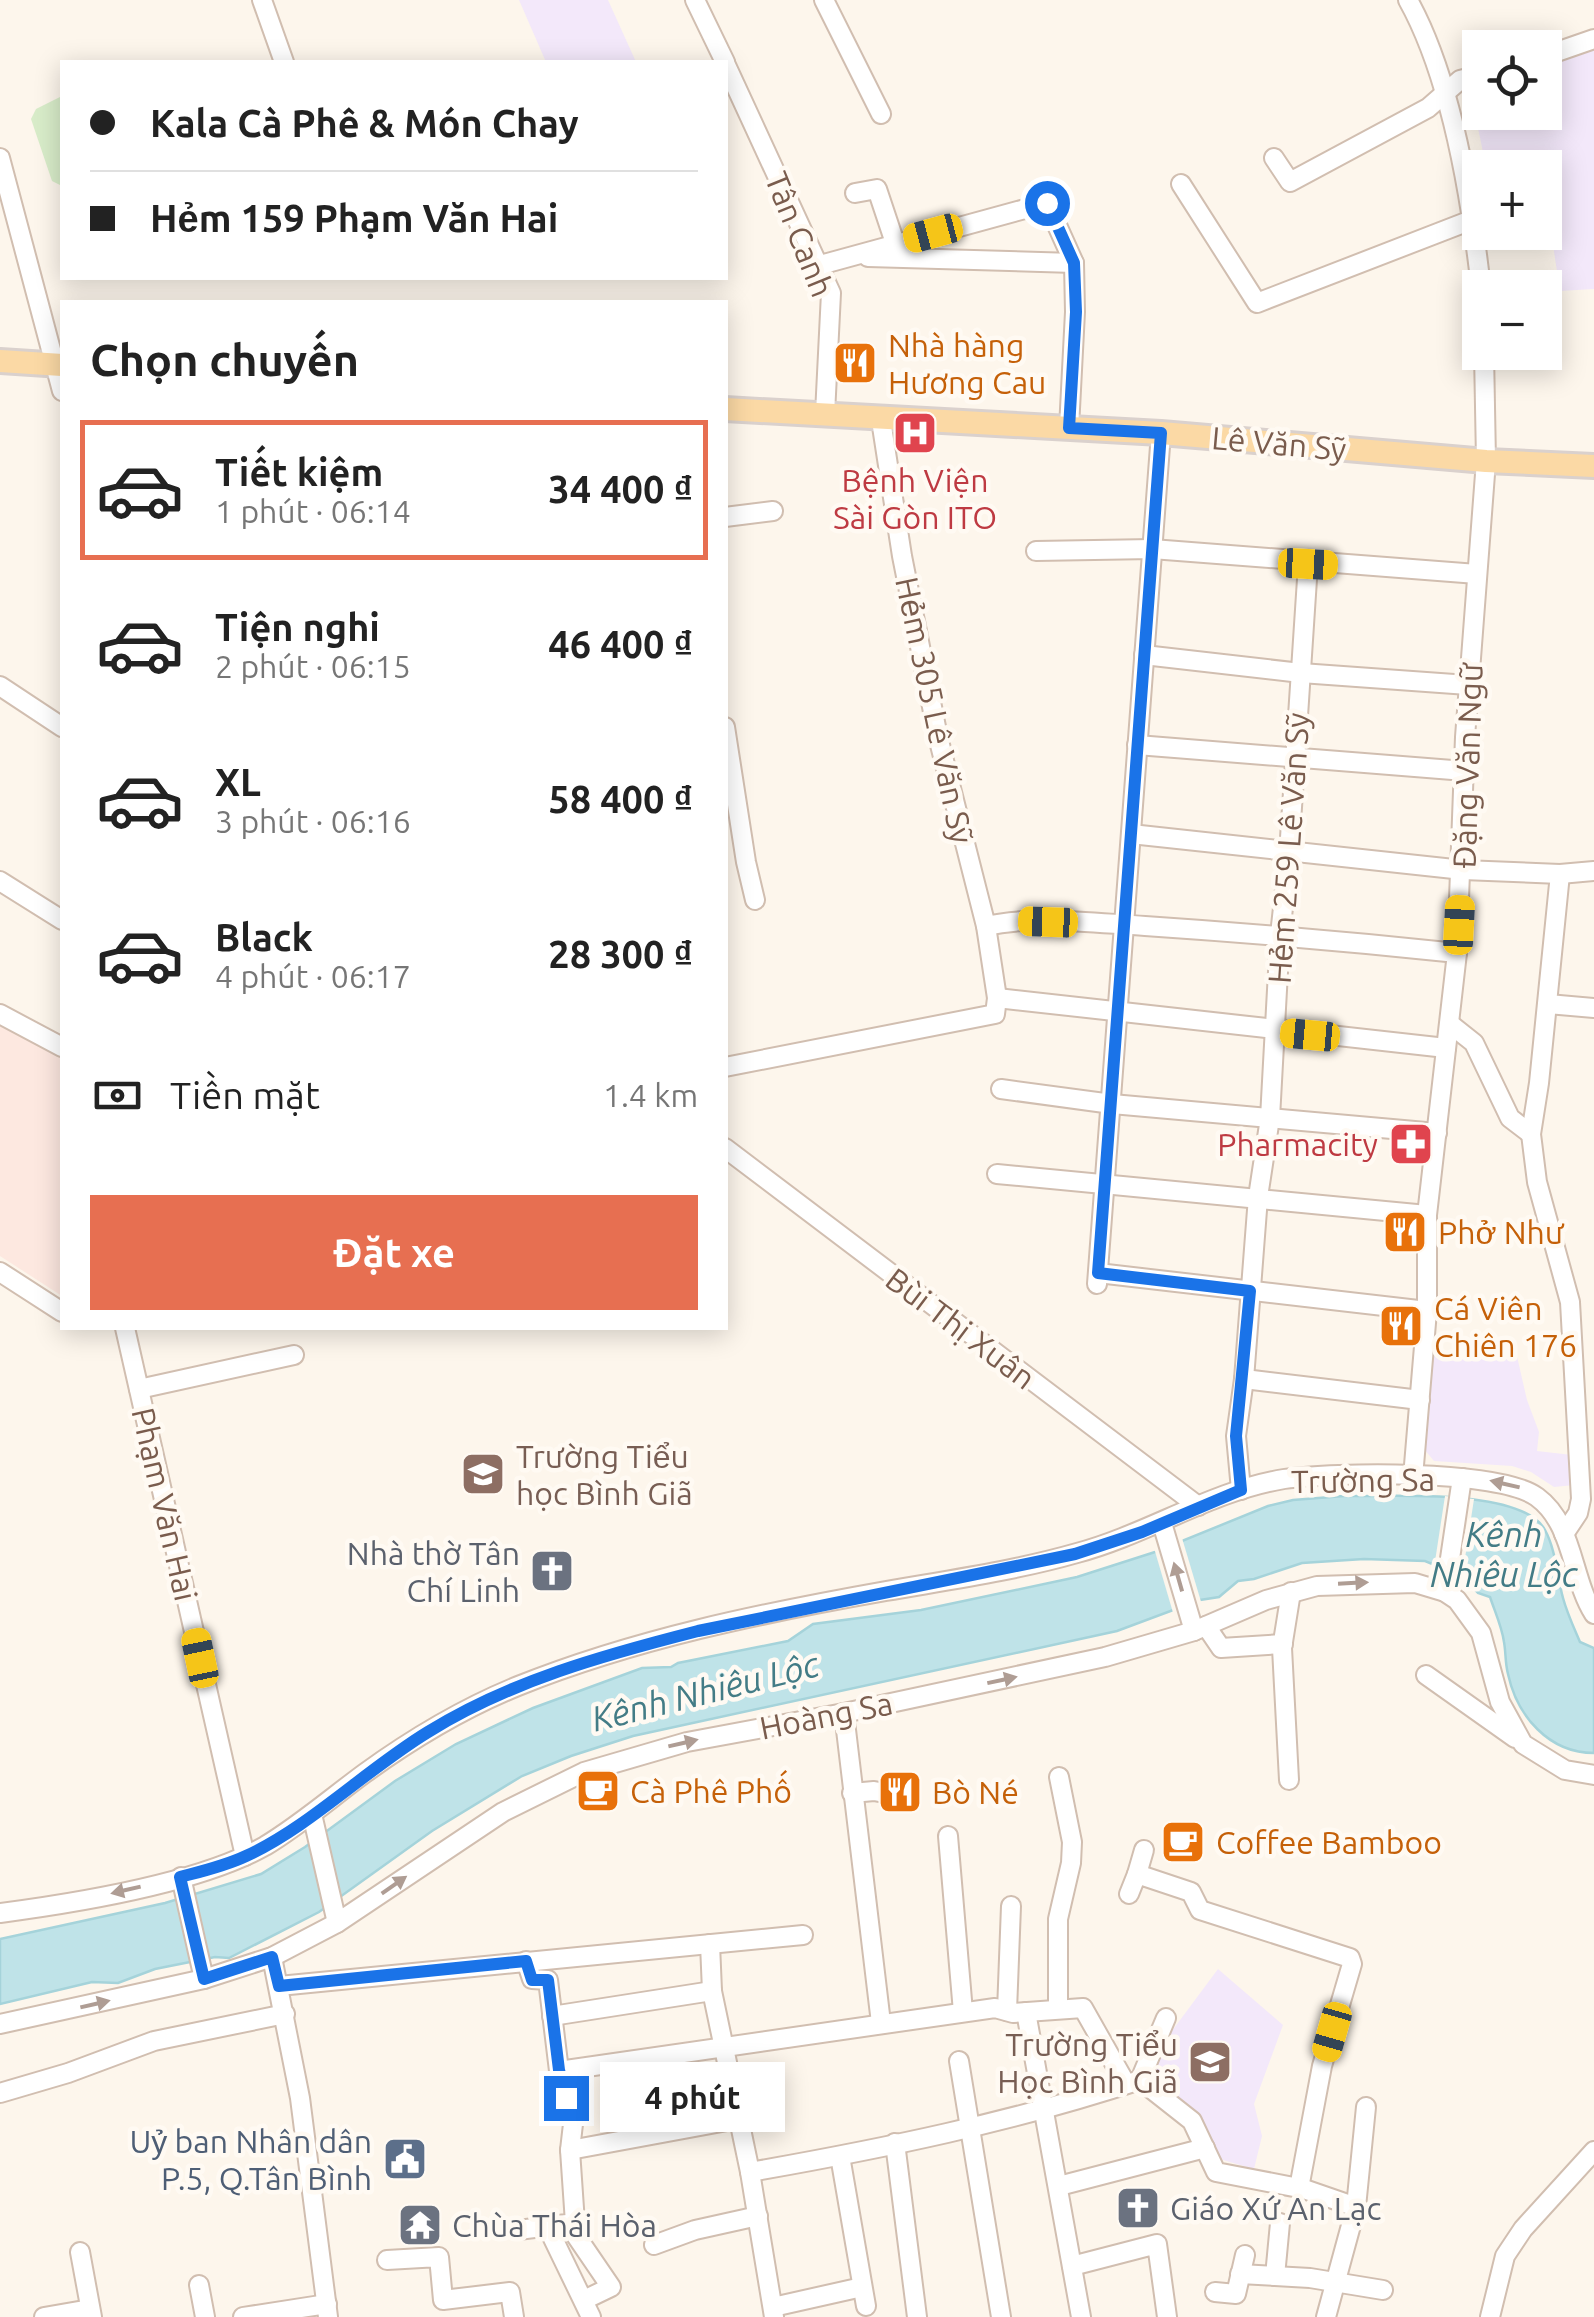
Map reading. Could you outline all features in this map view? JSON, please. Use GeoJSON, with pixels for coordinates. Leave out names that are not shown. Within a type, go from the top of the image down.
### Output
{"type":"FeatureCollection","features":[{"type":"Feature","properties":{"kind":"main road"},"geometry":{"type":"LineString","coordinates":[[0,360],[60,364]]}},
{"type":"Feature","properties":{"kind":"main road","name":"Lê Văn Sỹ"},"geometry":{"type":"LineString","coordinates":[[728,409],[1161,433],[1486,461],[1594,466]]}},
{"type":"Feature","properties":{"kind":"street"},"geometry":{"type":"LineString","coordinates":[[262,0],[283,60]]}},
{"type":"Feature","properties":{"kind":"street","name":"Tân Canh"},"geometry":{"type":"LineString","coordinates":[[696,0],[724,60]]}},
{"type":"Feature","properties":{"kind":"street"},"geometry":{"type":"LineString","coordinates":[[824,0],[881,114]]}},
{"type":"Feature","properties":{"kind":"street"},"geometry":{"type":"LineString","coordinates":[[1408,0],[1429,46],[1462,170]]}},
{"type":"Feature","properties":{"kind":"street"},"geometry":{"type":"LineString","coordinates":[[1562,50],[1594,39]]}},
{"type":"Feature","properties":{"kind":"street","name":"Tân Canh"},"geometry":{"type":"LineString","coordinates":[[728,69],[830,293],[825,414]]}},
{"type":"Feature","properties":{"kind":"street"},"geometry":{"type":"LineString","coordinates":[[1274,158],[1290,182],[1428,108],[1462,80]]}},
{"type":"Feature","properties":{"kind":"street"},"geometry":{"type":"LineString","coordinates":[[0,158],[60,364]]}},
{"type":"Feature","properties":{"kind":"street"},"geometry":{"type":"LineString","coordinates":[[1181,184],[1257,304],[1462,225]]}},
{"type":"Feature","properties":{"kind":"street"},"geometry":{"type":"LineString","coordinates":[[855,193],[877,189],[895,244]]}},
{"type":"Feature","properties":{"kind":"street"},"geometry":{"type":"LineString","coordinates":[[820,265],[1047,203],[1074,263],[1076,312],[1069,428]]}},
{"type":"Feature","properties":{"kind":"street"},"geometry":{"type":"LineString","coordinates":[[847,256],[1074,263]]}},
{"type":"Feature","properties":{"kind":"street","name":"Đặng Văn Ngữ"},"geometry":{"type":"LineString","coordinates":[[1413,1477],[1426,1311],[1428,1215],[1458,953],[1468,686],[1486,461],[1484,370]]}},
{"type":"Feature","properties":{"kind":"street","name":"Hẻm 305 Lê Văn Sỹ"},"geometry":{"type":"LineString","coordinates":[[881,420],[902,556],[938,737],[986,926],[997,998]]}},
{"type":"Feature","properties":{"kind":"street"},"geometry":{"type":"LineString","coordinates":[[1161,433],[1097,1278],[1426,1311]]}},
{"type":"Feature","properties":{"kind":"street"},"geometry":{"type":"LineString","coordinates":[[728,517],[773,511]]}},
{"type":"Feature","properties":{"kind":"street"},"geometry":{"type":"LineString","coordinates":[[1036,551],[1152,550],[1477,574]]}},
{"type":"Feature","properties":{"kind":"street","name":"Hẻm 259 Lê Văn Sỹ"},"geometry":{"type":"LineString","coordinates":[[1241,1490],[1236,1436],[1258,1197],[1270,1118],[1308,564]]}},
{"type":"Feature","properties":{"kind":"street"},"geometry":{"type":"LineString","coordinates":[[1144,655],[1468,686]]}},
{"type":"Feature","properties":{"kind":"street"},"geometry":{"type":"LineString","coordinates":[[0,686],[60,725]]}},
{"type":"Feature","properties":{"kind":"street"},"geometry":{"type":"LineString","coordinates":[[728,745],[746,862],[756,900]]}},
{"type":"Feature","properties":{"kind":"street"},"geometry":{"type":"LineString","coordinates":[[1137,746],[1466,771]]}},
{"type":"Feature","properties":{"kind":"street"},"geometry":{"type":"LineString","coordinates":[[1131,834],[1462,870],[1594,872]]}},
{"type":"Feature","properties":{"kind":"street"},"geometry":{"type":"LineString","coordinates":[[1560,874],[1531,1134],[1537,1182],[1570,1302],[1581,1499],[1578,1513],[1564,1534]]}},
{"type":"Feature","properties":{"kind":"street"},"geometry":{"type":"LineString","coordinates":[[0,881],[60,919]]}},
{"type":"Feature","properties":{"kind":"street"},"geometry":{"type":"LineString","coordinates":[[986,926],[1010,921],[1124,925],[1280,935],[1458,953]]}},
{"type":"Feature","properties":{"kind":"street"},"geometry":{"type":"LineString","coordinates":[[728,1067],[995,1014],[997,998],[1446,1048]]}},
{"type":"Feature","properties":{"kind":"street"},"geometry":{"type":"LineString","coordinates":[[1548,1004],[1594,1008]]}},
{"type":"Feature","properties":{"kind":"street"},"geometry":{"type":"LineString","coordinates":[[0,1014],[60,1045]]}},
{"type":"Feature","properties":{"kind":"street"},"geometry":{"type":"LineString","coordinates":[[1450,1024],[1474,1043],[1510,1118],[1531,1134]]}},
{"type":"Feature","properties":{"kind":"street"},"geometry":{"type":"LineString","coordinates":[[1001,1089],[1112,1104],[1437,1133]]}},
{"type":"Feature","properties":{"kind":"street","name":"Bùi Thị Xuân"},"geometry":{"type":"LineString","coordinates":[[728,1150],[1198,1506]]}},
{"type":"Feature","properties":{"kind":"street"},"geometry":{"type":"LineString","coordinates":[[997,1174],[1428,1215]]}},
{"type":"Feature","properties":{"kind":"street"},"geometry":{"type":"LineString","coordinates":[[0,1272],[60,1311]]}},
{"type":"Feature","properties":{"kind":"street","name":"Phạm Văn Hai"},"geometry":{"type":"LineString","coordinates":[[125,1330],[246,1856]]}},
{"type":"Feature","properties":{"kind":"street"},"geometry":{"type":"LineString","coordinates":[[139,1389],[294,1355]]}},
{"type":"Feature","properties":{"kind":"street"},"geometry":{"type":"LineString","coordinates":[[1244,1379],[1420,1400]]}},
{"type":"Feature","properties":{"kind":"street","name":"Trường Sa"},"geometry":{"type":"LineString","coordinates":[[0,1913],[182,1883],[246,1856],[313,1821],[370,1770],[431,1730],[491,1698],[575,1665],[698,1631],[1075,1554],[1241,1490],[1288,1479],[1413,1477],[1461,1488],[1501,1482],[1527,1491],[1552,1512],[1564,1534],[1584,1597],[1594,1614]]}},
{"type":"Feature","properties":{"kind":"street"},"geometry":{"type":"LineString","coordinates":[[1461,1488],[1447,1583],[1481,1633],[1500,1702],[1523,1744]]}},
{"type":"Feature","properties":{"kind":"street"},"geometry":{"type":"LineString","coordinates":[[1162,1523],[1188,1612],[1200,1629],[1221,1648],[1283,1644]]}},
{"type":"Feature","properties":{"kind":"street","name":"Hoàng Sa"},"geometry":{"type":"LineString","coordinates":[[0,2024],[272,1957],[503,1812],[584,1772],[687,1742],[1047,1671],[1200,1629],[1291,1592],[1317,1586],[1447,1583]]}},
{"type":"Feature","properties":{"kind":"street"},"geometry":{"type":"LineString","coordinates":[[1289,1780],[1283,1644],[1291,1592]]}},
{"type":"Feature","properties":{"kind":"street"},"geometry":{"type":"LineString","coordinates":[[1426,1675],[1564,1770],[1594,1775]]}},
{"type":"Feature","properties":{"kind":"street"},"geometry":{"type":"LineString","coordinates":[[844,1713],[881,2023]]}},
{"type":"Feature","properties":{"kind":"street"},"geometry":{"type":"LineString","coordinates":[[1058,1777],[1072,1842],[1072,1862],[1058,1919],[1058,2008]]}},
{"type":"Feature","properties":{"kind":"street"},"geometry":{"type":"LineString","coordinates":[[852,1793],[874,1791],[895,1795]]}},
{"type":"Feature","properties":{"kind":"street"},"geometry":{"type":"LineString","coordinates":[[313,1821],[336,1916]]}},
{"type":"Feature","properties":{"kind":"street"},"geometry":{"type":"LineString","coordinates":[[948,1836],[963,2012]]}},
{"type":"Feature","properties":{"kind":"street"},"geometry":{"type":"LineString","coordinates":[[1128,1894],[1144,1850]]}},
{"type":"Feature","properties":{"kind":"street"},"geometry":{"type":"LineString","coordinates":[[1137,1874],[1191,1892],[1200,1910],[1350,1958],[1352,1964],[1322,2066],[1299,2188]]}},
{"type":"Feature","properties":{"kind":"street"},"geometry":{"type":"LineString","coordinates":[[182,1883],[202,1973]]}},
{"type":"Feature","properties":{"kind":"street"},"geometry":{"type":"LineString","coordinates":[[1011,1906],[1017,2012],[1044,2108],[1081,2317]]}},
{"type":"Feature","properties":{"kind":"street"},"geometry":{"type":"LineString","coordinates":[[279,1986],[804,1935]]}},
{"type":"Feature","properties":{"kind":"street"},"geometry":{"type":"LineString","coordinates":[[710,1944],[712,1991],[774,2312],[862,2287]]}},
{"type":"Feature","properties":{"kind":"street"},"geometry":{"type":"LineString","coordinates":[[243,2317],[328,2311],[304,2126],[272,1957]]}},
{"type":"Feature","properties":{"kind":"street"},"geometry":{"type":"LineString","coordinates":[[518,2230],[575,2223],[570,2150],[573,2124],[559,2070],[548,1980],[532,1980],[526,1961]]}},
{"type":"Feature","properties":{"kind":"street"},"geometry":{"type":"LineString","coordinates":[[552,2016],[712,1991]]}},
{"type":"Feature","properties":{"kind":"street"},"geometry":{"type":"LineString","coordinates":[[559,2070],[995,2008],[1017,2012],[1082,2008],[1132,2082],[1192,2121],[1216,2172],[1299,2188],[1356,2207]]}},
{"type":"Feature","properties":{"kind":"street"},"geometry":{"type":"LineString","coordinates":[[0,2093],[154,2041],[284,2014]]}},
{"type":"Feature","properties":{"kind":"street"},"geometry":{"type":"LineString","coordinates":[[750,2172],[968,2127],[1132,2082],[1166,2018]]}},
{"type":"Feature","properties":{"kind":"street"},"geometry":{"type":"LineString","coordinates":[[959,2062],[1001,2317]]}},
{"type":"Feature","properties":{"kind":"street"},"geometry":{"type":"LineString","coordinates":[[1326,2317],[1356,2207],[1366,2107]]}},
{"type":"Feature","properties":{"kind":"street"},"geometry":{"type":"LineString","coordinates":[[570,2150],[738,2119]]}},
{"type":"Feature","properties":{"kind":"street"},"geometry":{"type":"LineString","coordinates":[[895,2144],[917,2317]]}},
{"type":"Feature","properties":{"kind":"street"},"geometry":{"type":"LineString","coordinates":[[1059,2186],[1205,2148]]}},
{"type":"Feature","properties":{"kind":"street"},"geometry":{"type":"LineString","coordinates":[[1490,2317],[1505,2256],[1523,2229],[1594,2150]]}},
{"type":"Feature","properties":{"kind":"street"},"geometry":{"type":"LineString","coordinates":[[840,2156],[866,2306]]}},
{"type":"Feature","properties":{"kind":"street"},"geometry":{"type":"LineString","coordinates":[[654,2245],[695,2230],[758,2216]]}},
{"type":"Feature","properties":{"kind":"street"},"geometry":{"type":"LineString","coordinates":[[1275,2276],[1280,2223]]}},
{"type":"Feature","properties":{"kind":"street"},"geometry":{"type":"LineString","coordinates":[[547,2226],[587,2308],[611,2286],[568,2224]]}},
{"type":"Feature","properties":{"kind":"street"},"geometry":{"type":"LineString","coordinates":[[1072,2266],[1157,2244],[1167,2317]]}},
{"type":"Feature","properties":{"kind":"street"},"geometry":{"type":"LineString","coordinates":[[44,2317],[91,2313],[80,2252]]}},
{"type":"Feature","properties":{"kind":"street"},"geometry":{"type":"LineString","coordinates":[[1215,2292],[1236,2294],[1245,2255]]}},
{"type":"Feature","properties":{"kind":"street"},"geometry":{"type":"LineString","coordinates":[[387,2260],[439,2257],[443,2300],[510,2292],[514,2317]]}},
{"type":"Feature","properties":{"kind":"street"},"geometry":{"type":"LineString","coordinates":[[1240,2274],[1383,2290]]}},
{"type":"Feature","properties":{"kind":"street"},"geometry":{"type":"LineString","coordinates":[[199,2286],[205,2317]]}},
{"type":"Feature","properties":{"kind":"shaded area"},"geometry":{"type":"Polygon","coordinates":[[[519,0],[608,0],[635,60],[545,60],[519,0]]]}},
{"type":"Feature","properties":{"kind":"shaded area"},"geometry":{"type":"Polygon","coordinates":[[[1594,47],[1594,289],[1562,291],[1562,270],[1557,270],[1554,250],[1562,250],[1562,150],[1483,150],[1478,130],[1562,130],[1562,56],[1594,47]]]}},
{"type":"Feature","properties":{"kind":"shaded area"},"geometry":{"type":"Polygon","coordinates":[[[0,1014],[60,1054],[60,1295],[0,1256],[0,1014]]]}},
{"type":"Feature","properties":{"kind":"shaded area"},"geometry":{"type":"Polygon","coordinates":[[[1466,1351],[1516,1352],[1539,1432],[1537,1451],[1572,1455],[1574,1485],[1554,1487],[1531,1472],[1512,1466],[1434,1461],[1424,1449],[1431,1356],[1466,1358],[1466,1351]]]}},
{"type":"Feature","properties":{"kind":"shaded area","name":"Trường Tiểu Học Bình Giã"},"geometry":{"type":"Polygon","coordinates":[[[1218,1969],[1283,2025],[1254,2104],[1262,2136],[1254,2169],[1223,2160],[1140,2074],[1218,1969]]]}},
{"type":"Feature","properties":{"kind":"green space"},"geometry":{"type":"Polygon","coordinates":[[[60,97],[60,185],[52,181],[31,119],[36,109],[60,97]]]}},
{"type":"Feature","properties":{"kind":"water","name":"Kênh Nhiêu Lộc"},"geometry":{"type":"Polygon","coordinates":[[[1344,1496],[1483,1501],[1531,1516],[1545,1530],[1563,1598],[1580,1642],[1594,1648],[1594,1753],[1563,1747],[1527,1717],[1512,1689],[1502,1631],[1490,1597],[1478,1593],[1462,1576],[1425,1561],[1302,1563],[1238,1581],[1219,1597],[1200,1600],[1117,1631],[633,1736],[571,1756],[522,1776],[432,1831],[319,1912],[229,1958],[215,1957],[155,1969],[118,1983],[92,1982],[0,2004],[0,1939],[165,1903],[261,1874],[395,1781],[456,1744],[533,1708],[642,1668],[671,1667],[788,1641],[813,1624],[921,1610],[1077,1577],[1155,1552],[1268,1506],[1344,1496]]]}},
{"type":"Feature","properties":{"kind":"pier"},"geometry":{"type":"Polygon","coordinates":[[[1445,1496],[1474,1499],[1462,1578],[1434,1568],[1445,1496]]]}},
{"type":"Feature","properties":{"kind":"pier"},"geometry":{"type":"Polygon","coordinates":[[[1182,1538],[1202,1605],[1174,1616],[1154,1548],[1182,1538]]]}},
{"type":"Feature","properties":{"kind":"place","name":"Nhà hàng Hương Cau"},"geometry":{"type":"Point","coordinates":[855,363]}},
{"type":"Feature","properties":{"kind":"place","name":"Bệnh Viện Sài Gòn ITO"},"geometry":{"type":"Point","coordinates":[915,433]}},
{"type":"Feature","properties":{"kind":"place","name":"Pharmacity"},"geometry":{"type":"Point","coordinates":[1411,1144]}},
{"type":"Feature","properties":{"kind":"place","name":"Phở Như"},"geometry":{"type":"Point","coordinates":[1405,1232]}},
{"type":"Feature","properties":{"kind":"place","name":"Cá Viên Chiên 176"},"geometry":{"type":"Point","coordinates":[1401,1326]}},
{"type":"Feature","properties":{"kind":"place","name":"Trường Tiểu học Bình Giã"},"geometry":{"type":"Point","coordinates":[483,1474]}},
{"type":"Feature","properties":{"kind":"place","name":"Nhà thờ Tân Chí Linh"},"geometry":{"type":"Point","coordinates":[552,1571]}},
{"type":"Feature","properties":{"kind":"place","name":"Cà Phê Phố"},"geometry":{"type":"Point","coordinates":[598,1791]}},
{"type":"Feature","properties":{"kind":"place","name":"Bò Né"},"geometry":{"type":"Point","coordinates":[900,1792]}},
{"type":"Feature","properties":{"kind":"place","name":"Coffee Bamboo"},"geometry":{"type":"Point","coordinates":[1183,1842]}},
{"type":"Feature","properties":{"kind":"place","name":"Trường Tiểu Học Bình Giã"},"geometry":{"type":"Point","coordinates":[1210,2062]}},
{"type":"Feature","properties":{"kind":"place","name":"Uỷ ban Nhân dân P.5, Q.Tân Bình"},"geometry":{"type":"Point","coordinates":[405,2159]}},
{"type":"Feature","properties":{"kind":"place","name":"Giáo Xứ An Lạc"},"geometry":{"type":"Point","coordinates":[1138,2208]}},
{"type":"Feature","properties":{"kind":"place","name":"Chùa Thái Hòa"},"geometry":{"type":"Point","coordinates":[420,2225]}},
{"type":"Feature","properties":{"kind":"route"},"geometry":{"type":"LineString","coordinates":[[566,2098],[548,1980],[532,1980],[526,1961],[279,1986],[272,1957],[204,1979],[180,1877],[246,1856],[282,1836],[370,1770],[462,1712],[575,1665],[698,1631],[1075,1554],[1142,1532],[1241,1490],[1236,1436],[1250,1291],[1098,1273],[1161,433],[1069,428],[1076,312],[1074,263],[1047,203]]}}]}
